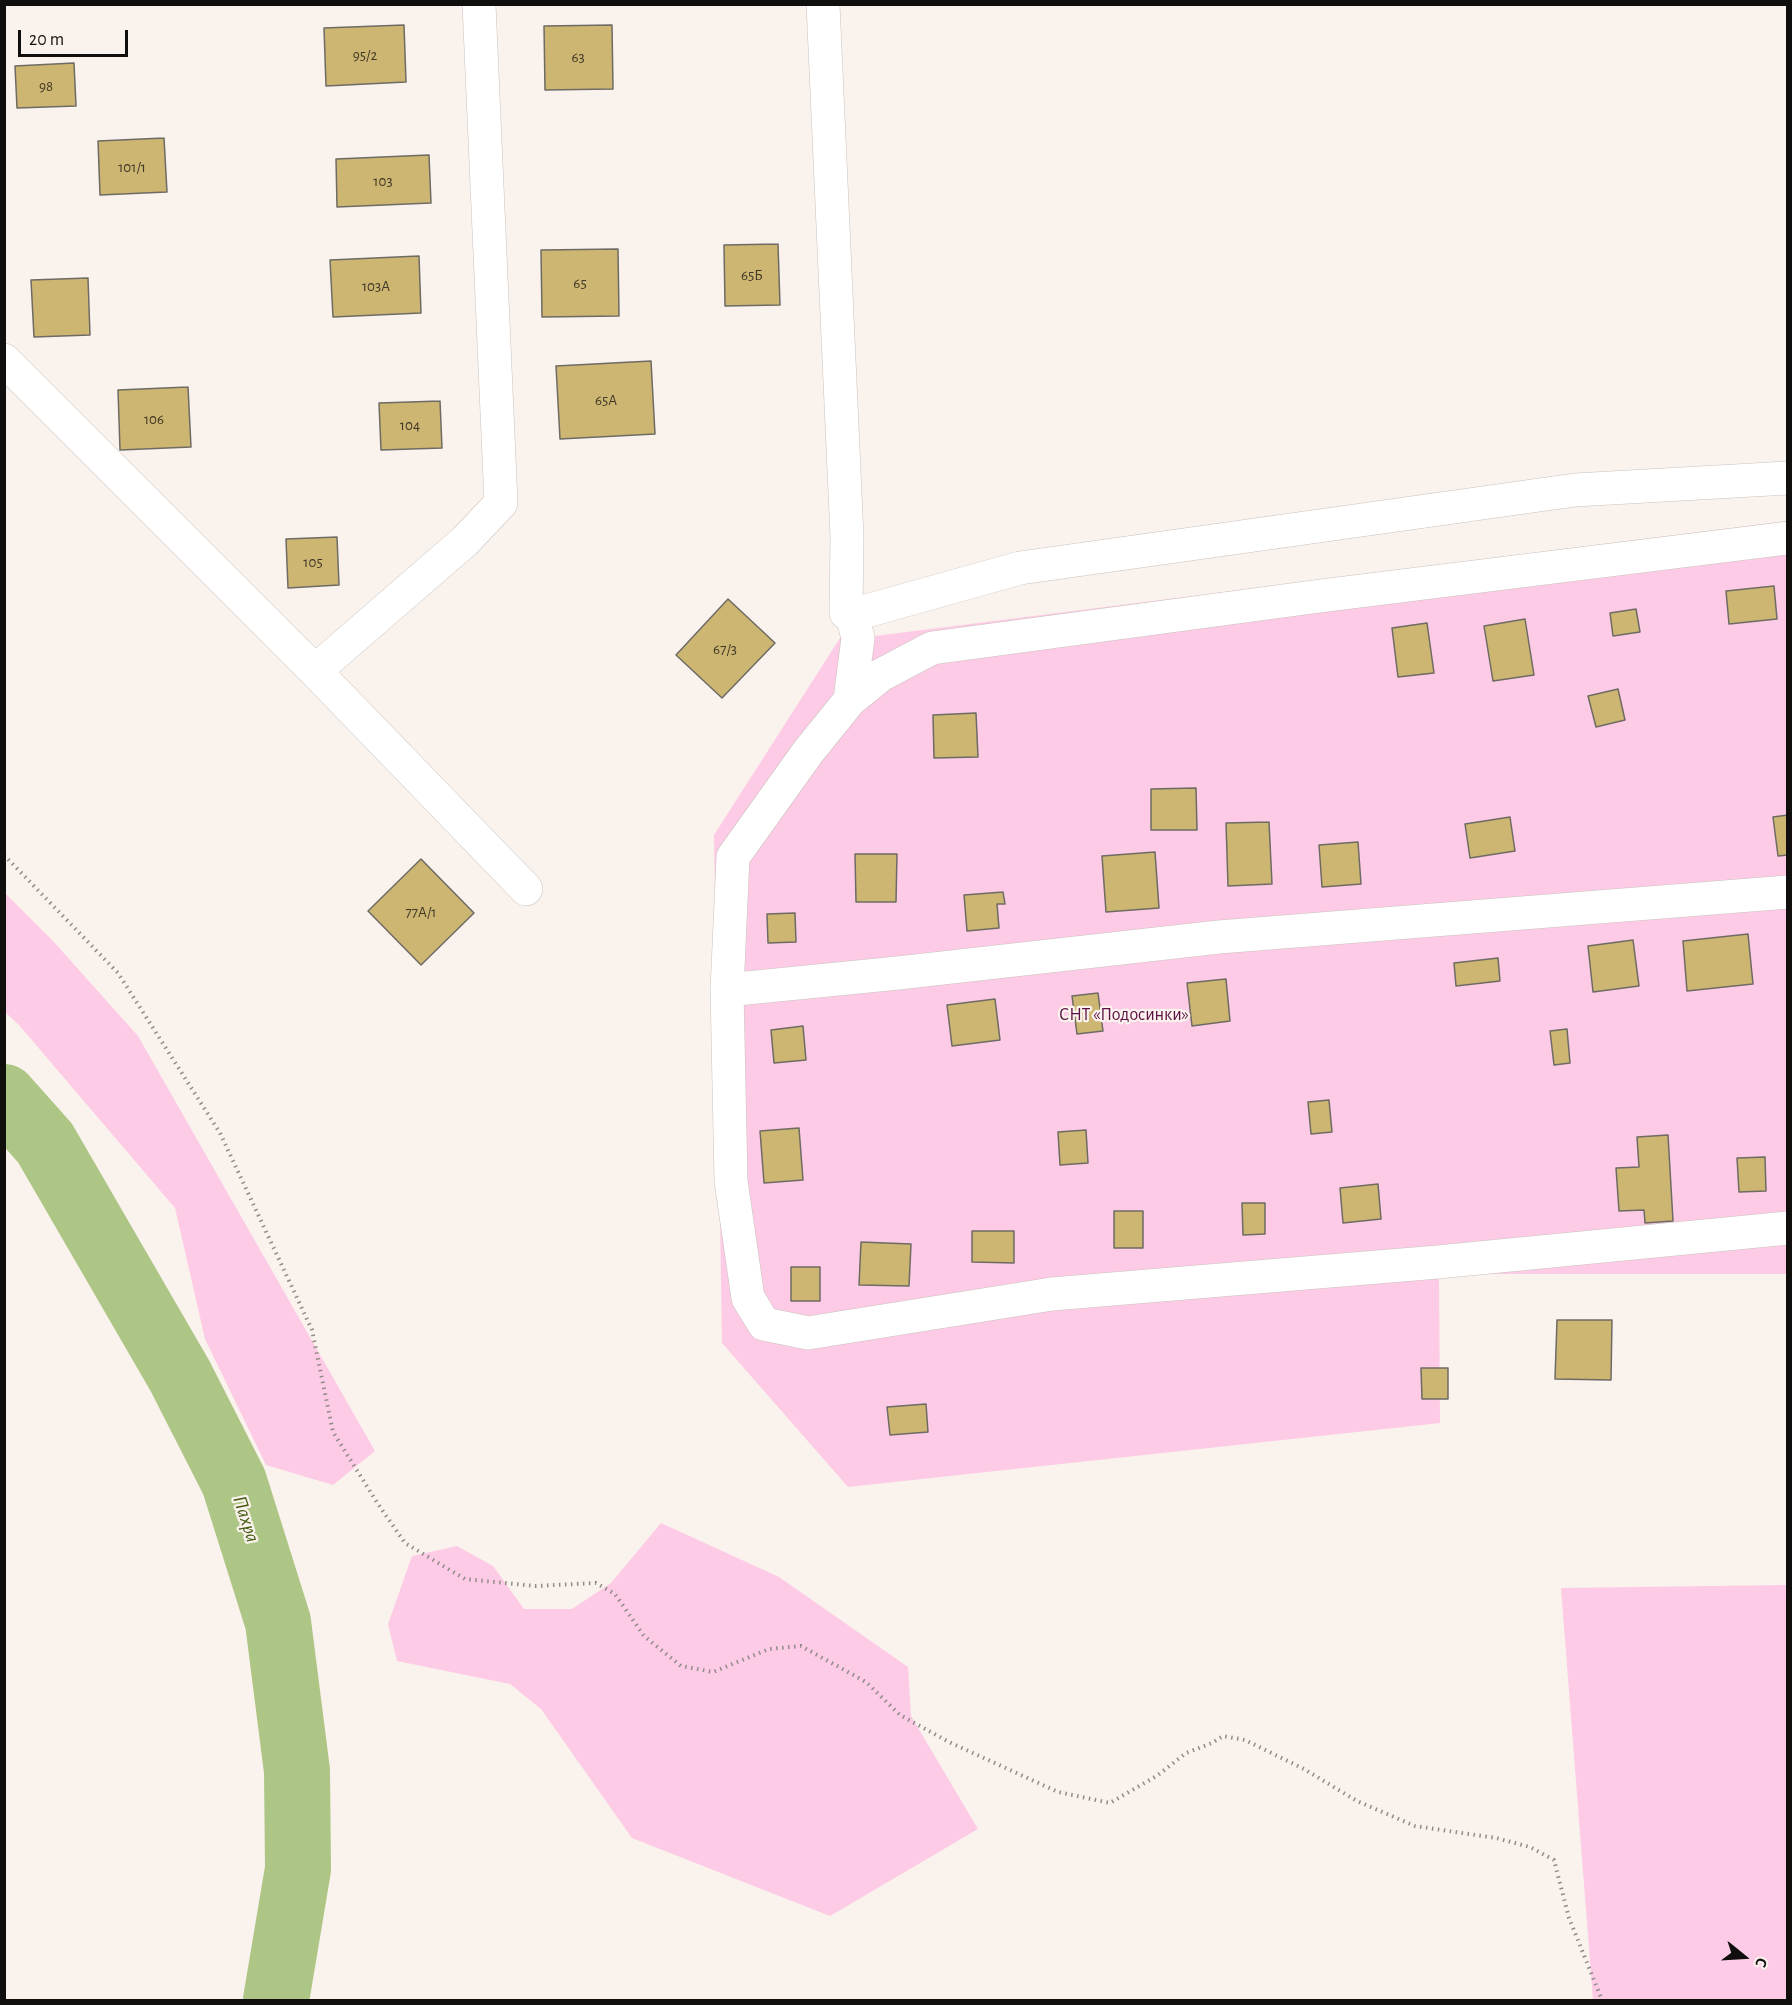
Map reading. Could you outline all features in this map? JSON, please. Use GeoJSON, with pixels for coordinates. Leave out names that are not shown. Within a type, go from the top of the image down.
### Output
{"type":"FeatureCollection","features":[{"type":"Feature","properties":{"kind":"street"},"geometry":{"type":"LineString","coordinates":[[315,671],[465,541],[501,503],[479,4]]}},
{"type":"Feature","properties":{"kind":"street"},"geometry":{"type":"LineString","coordinates":[[823,4],[847,537],[846,612],[852,615],[1020,568],[1575,490],[1788,478]]}},
{"type":"Feature","properties":{"kind":"street"},"geometry":{"type":"LineString","coordinates":[[4,360],[315,671],[526,889]]}},
{"type":"Feature","properties":{"kind":"street"},"geometry":{"type":"LineString","coordinates":[[1788,538],[1320,596],[932,648],[881,675],[850,700],[808,752],[733,856],[728,990],[731,1181],[748,1298],[764,1324],[808,1333],[1052,1294],[1438,1262],[1788,1228]]}},
{"type":"Feature","properties":{"kind":"street"},"geometry":{"type":"LineString","coordinates":[[850,700],[858,638],[852,615]]}},
{"type":"Feature","properties":{"kind":"street"},"geometry":{"type":"LineString","coordinates":[[728,990],[1219,938],[1788,892]]}},
{"type":"Feature","properties":{"kind":"path"},"geometry":{"type":"LineString","coordinates":[[4,855],[117,973],[220,1133],[312,1330],[333,1432],[405,1543],[465,1579],[535,1586],[596,1583],[615,1594],[644,1636],[681,1665],[713,1672],[769,1649],[801,1646],[866,1682],[900,1715],[949,1742],[1058,1792],[1110,1803],[1158,1775],[1186,1753],[1223,1736],[1245,1740],[1304,1769],[1357,1801],[1415,1826],[1496,1838],[1530,1847],[1554,1860],[1569,1918],[1602,2001]]}},
{"type":"Feature","properties":{"kind":"green space","name":"СНТ «Подосинки»"},"geometry":{"type":"Polygon","coordinates":[[[1787,521],[1787,1274],[1439,1274],[1440,1423],[848,1487],[722,1343],[714,835],[856,613],[859,638],[1787,521]]]}},
{"type":"Feature","properties":{"kind":"green space"},"geometry":{"type":"Polygon","coordinates":[[[4,892],[53,941],[138,1036],[375,1451],[333,1485],[266,1465],[205,1339],[175,1208],[19,1025],[5,1012],[4,892]]]}},
{"type":"Feature","properties":{"kind":"green space"},"geometry":{"type":"Polygon","coordinates":[[[661,1523],[779,1577],[908,1667],[911,1716],[978,1829],[830,1916],[632,1838],[541,1709],[510,1684],[397,1661],[388,1624],[412,1556],[457,1546],[493,1566],[524,1609],[572,1609],[611,1583],[661,1523]]]}},
{"type":"Feature","properties":{"kind":"green space"},"geometry":{"type":"Polygon","coordinates":[[[1787,1585],[1787,2000],[1593,2000],[1561,1588],[1787,1585]]]}},
{"type":"Feature","properties":{"kind":"building"},"geometry":{"type":"Polygon","coordinates":[[[404,25],[406,82],[326,86],[324,28],[404,25]]]}},
{"type":"Feature","properties":{"kind":"building"},"geometry":{"type":"Polygon","coordinates":[[[612,25],[613,89],[545,90],[544,26],[612,25]]]}},
{"type":"Feature","properties":{"kind":"building"},"geometry":{"type":"Polygon","coordinates":[[[74,63],[76,106],[17,108],[15,66],[74,63]]]}},
{"type":"Feature","properties":{"kind":"building"},"geometry":{"type":"Polygon","coordinates":[[[164,138],[167,192],[100,195],[98,141],[164,138]]]}},
{"type":"Feature","properties":{"kind":"building"},"geometry":{"type":"Polygon","coordinates":[[[429,155],[431,203],[337,207],[336,159],[429,155]]]}},
{"type":"Feature","properties":{"kind":"building"},"geometry":{"type":"Polygon","coordinates":[[[778,244],[780,305],[725,306],[724,245],[778,244]]]}},
{"type":"Feature","properties":{"kind":"building"},"geometry":{"type":"Polygon","coordinates":[[[618,249],[619,316],[542,317],[541,250],[618,249]]]}},
{"type":"Feature","properties":{"kind":"building"},"geometry":{"type":"Polygon","coordinates":[[[419,256],[421,313],[333,317],[330,260],[419,256]]]}},
{"type":"Feature","properties":{"kind":"building"},"geometry":{"type":"Polygon","coordinates":[[[88,278],[90,335],[34,337],[31,280],[88,278]]]}},
{"type":"Feature","properties":{"kind":"building"},"geometry":{"type":"Polygon","coordinates":[[[651,361],[655,434],[560,439],[556,366],[651,361]]]}},
{"type":"Feature","properties":{"kind":"building"},"geometry":{"type":"Polygon","coordinates":[[[188,387],[191,447],[120,450],[118,390],[188,387]]]}},
{"type":"Feature","properties":{"kind":"building"},"geometry":{"type":"Polygon","coordinates":[[[440,401],[442,448],[381,450],[379,403],[440,401]]]}},
{"type":"Feature","properties":{"kind":"building"},"geometry":{"type":"Polygon","coordinates":[[[337,537],[339,585],[288,588],[286,539],[337,537]]]}},
{"type":"Feature","properties":{"kind":"building"},"geometry":{"type":"Polygon","coordinates":[[[1774,586],[1777,619],[1729,624],[1726,591],[1774,586]]]}},
{"type":"Feature","properties":{"kind":"building"},"geometry":{"type":"Polygon","coordinates":[[[728,599],[775,643],[722,698],[676,655],[728,599]]]}},
{"type":"Feature","properties":{"kind":"building"},"geometry":{"type":"Polygon","coordinates":[[[1636,609],[1640,632],[1613,636],[1610,613],[1636,609]]]}},
{"type":"Feature","properties":{"kind":"building"},"geometry":{"type":"Polygon","coordinates":[[[1525,619],[1534,675],[1493,681],[1484,626],[1525,619]]]}},
{"type":"Feature","properties":{"kind":"building"},"geometry":{"type":"Polygon","coordinates":[[[1427,623],[1434,673],[1398,677],[1392,628],[1427,623]]]}},
{"type":"Feature","properties":{"kind":"building"},"geometry":{"type":"Polygon","coordinates":[[[1618,689],[1625,720],[1596,727],[1588,696],[1618,689]]]}},
{"type":"Feature","properties":{"kind":"building"},"geometry":{"type":"Polygon","coordinates":[[[976,713],[978,757],[934,758],[933,715],[976,713]]]}},
{"type":"Feature","properties":{"kind":"building"},"geometry":{"type":"Polygon","coordinates":[[[1196,788],[1197,830],[1151,830],[1151,789],[1196,788]]]}},
{"type":"Feature","properties":{"kind":"building"},"geometry":{"type":"Polygon","coordinates":[[[1788,815],[1788,855],[1778,856],[1773,817],[1788,815]]]}},
{"type":"Feature","properties":{"kind":"building"},"geometry":{"type":"Polygon","coordinates":[[[1510,817],[1515,851],[1470,858],[1465,824],[1510,817]]]}},
{"type":"Feature","properties":{"kind":"building"},"geometry":{"type":"Polygon","coordinates":[[[1269,822],[1272,884],[1228,886],[1226,823],[1269,822]]]}},
{"type":"Feature","properties":{"kind":"building"},"geometry":{"type":"Polygon","coordinates":[[[1358,842],[1361,884],[1322,887],[1319,845],[1358,842]]]}},
{"type":"Feature","properties":{"kind":"building"},"geometry":{"type":"Polygon","coordinates":[[[1155,852],[1159,908],[1106,912],[1102,856],[1155,852]]]}},
{"type":"Feature","properties":{"kind":"building"},"geometry":{"type":"Polygon","coordinates":[[[855,854],[897,854],[896,902],[856,902],[855,854]]]}},
{"type":"Feature","properties":{"kind":"building"},"geometry":{"type":"Polygon","coordinates":[[[421,859],[474,913],[421,965],[368,911],[421,859]]]}},
{"type":"Feature","properties":{"kind":"building"},"geometry":{"type":"Polygon","coordinates":[[[1003,892],[1005,904],[997,904],[999,928],[967,931],[964,895],[1003,892]]]}},
{"type":"Feature","properties":{"kind":"building"},"geometry":{"type":"Polygon","coordinates":[[[795,913],[796,942],[768,943],[767,914],[795,913]]]}},
{"type":"Feature","properties":{"kind":"building"},"geometry":{"type":"Polygon","coordinates":[[[1748,934],[1753,984],[1687,991],[1683,941],[1748,934]]]}},
{"type":"Feature","properties":{"kind":"building"},"geometry":{"type":"Polygon","coordinates":[[[1633,940],[1639,986],[1593,992],[1588,946],[1633,940]]]}},
{"type":"Feature","properties":{"kind":"building"},"geometry":{"type":"Polygon","coordinates":[[[1498,958],[1500,981],[1456,986],[1454,963],[1498,958]]]}},
{"type":"Feature","properties":{"kind":"building"},"geometry":{"type":"Polygon","coordinates":[[[1226,979],[1230,1021],[1192,1026],[1187,983],[1226,979]]]}},
{"type":"Feature","properties":{"kind":"building"},"geometry":{"type":"Polygon","coordinates":[[[1098,993],[1103,1031],[1077,1034],[1072,996],[1098,993]]]}},
{"type":"Feature","properties":{"kind":"building"},"geometry":{"type":"Polygon","coordinates":[[[995,999],[1000,1040],[952,1046],[947,1005],[995,999]]]}},
{"type":"Feature","properties":{"kind":"building"},"geometry":{"type":"Polygon","coordinates":[[[803,1026],[806,1060],[774,1063],[771,1030],[803,1026]]]}},
{"type":"Feature","properties":{"kind":"building"},"geometry":{"type":"Polygon","coordinates":[[[1567,1029],[1570,1063],[1554,1065],[1550,1031],[1567,1029]]]}},
{"type":"Feature","properties":{"kind":"building"},"geometry":{"type":"Polygon","coordinates":[[[1329,1100],[1332,1132],[1311,1134],[1308,1102],[1329,1100]]]}},
{"type":"Feature","properties":{"kind":"building"},"geometry":{"type":"Polygon","coordinates":[[[799,1128],[803,1180],[764,1183],[760,1131],[799,1128]]]}},
{"type":"Feature","properties":{"kind":"building"},"geometry":{"type":"Polygon","coordinates":[[[1086,1130],[1088,1163],[1060,1165],[1058,1132],[1086,1130]]]}},
{"type":"Feature","properties":{"kind":"building"},"geometry":{"type":"Polygon","coordinates":[[[1668,1135],[1673,1221],[1645,1223],[1644,1210],[1619,1211],[1616,1168],[1639,1167],[1637,1137],[1668,1135]]]}},
{"type":"Feature","properties":{"kind":"building"},"geometry":{"type":"Polygon","coordinates":[[[1765,1157],[1766,1191],[1739,1192],[1737,1158],[1765,1157]]]}},
{"type":"Feature","properties":{"kind":"building"},"geometry":{"type":"Polygon","coordinates":[[[1378,1184],[1381,1219],[1343,1223],[1340,1188],[1378,1184]]]}},
{"type":"Feature","properties":{"kind":"building"},"geometry":{"type":"Polygon","coordinates":[[[1242,1203],[1265,1203],[1265,1234],[1243,1235],[1242,1203]]]}},
{"type":"Feature","properties":{"kind":"building"},"geometry":{"type":"Polygon","coordinates":[[[1114,1211],[1143,1211],[1143,1248],[1114,1248],[1114,1211]]]}},
{"type":"Feature","properties":{"kind":"building"},"geometry":{"type":"Polygon","coordinates":[[[972,1231],[1014,1231],[1014,1263],[972,1262],[972,1231]]]}},
{"type":"Feature","properties":{"kind":"building"},"geometry":{"type":"Polygon","coordinates":[[[861,1242],[911,1244],[909,1286],[859,1285],[861,1242]]]}},
{"type":"Feature","properties":{"kind":"building"},"geometry":{"type":"Polygon","coordinates":[[[791,1267],[820,1267],[820,1301],[791,1301],[791,1267]]]}},
{"type":"Feature","properties":{"kind":"building"},"geometry":{"type":"Polygon","coordinates":[[[1557,1320],[1612,1320],[1611,1380],[1555,1379],[1557,1320]]]}},
{"type":"Feature","properties":{"kind":"building"},"geometry":{"type":"Polygon","coordinates":[[[1421,1368],[1448,1368],[1448,1399],[1422,1399],[1421,1368]]]}},
{"type":"Feature","properties":{"kind":"building"},"geometry":{"type":"Polygon","coordinates":[[[926,1404],[928,1432],[890,1435],[887,1407],[926,1404]]]}},
{"type":"Feature","properties":{"kind":"waterway","name":"Пахра"},"geometry":{"type":"LineString","coordinates":[[4,1097],[45,1143],[180,1376],[234,1482],[278,1622],[297,1771],[298,1869],[276,2000]]}}]}
